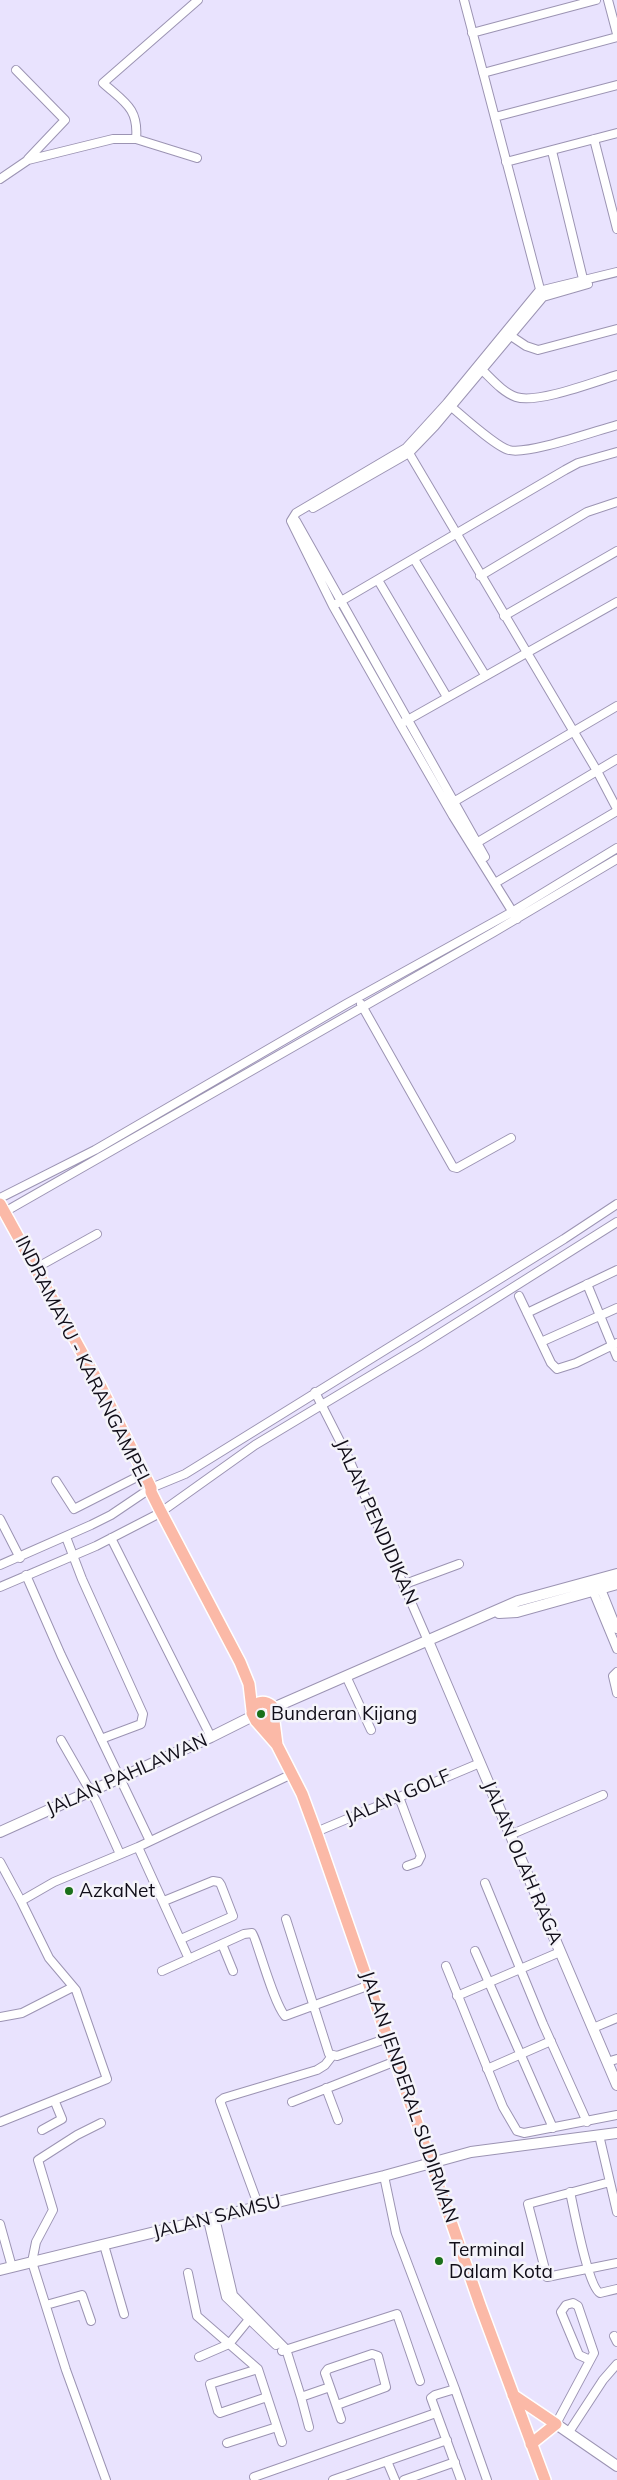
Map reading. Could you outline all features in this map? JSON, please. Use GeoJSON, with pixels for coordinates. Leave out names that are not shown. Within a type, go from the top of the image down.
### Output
{"type":"FeatureCollection","features":[{"type":"Feature","properties":{"kind":"main road","name":"INDRAMAYU - KARANGAMPEL"},"geometry":{"type":"LineString","coordinates":[[1,1212],[36,1268],[102,1389],[150,1491],[249,1684]]}},
{"type":"Feature","properties":{"kind":"main road","name":"INDRAMAYU - KARANGAMPEL"},"geometry":{"type":"LineString","coordinates":[[1,1212],[139,1476],[150,1491]]}},
{"type":"Feature","properties":{"kind":"main road"},"geometry":{"type":"LineString","coordinates":[[249,1684],[272,1709],[277,1745]]}},
{"type":"Feature","properties":{"kind":"main road"},"geometry":{"type":"LineString","coordinates":[[249,1684],[254,1716],[277,1745]]}},
{"type":"Feature","properties":{"kind":"main road"},"geometry":{"type":"LineString","coordinates":[[254,1716],[260,1702],[272,1709]]}},
{"type":"Feature","properties":{"kind":"main road"},"geometry":{"type":"LineString","coordinates":[[254,1716],[268,1723],[272,1709]]}},
{"type":"Feature","properties":{"kind":"main road","name":"JALAN JENDERAL SUDIRMAN"},"geometry":{"type":"LineString","coordinates":[[277,1745],[292,1774],[316,1832],[513,2395],[545,2480]]}},
{"type":"Feature","properties":{"kind":"main road"},"geometry":{"type":"LineString","coordinates":[[513,2395],[556,2424],[531,2444]]}},
{"type":"Feature","properties":{"kind":"street"},"geometry":{"type":"LineString","coordinates":[[136,139],[138,126],[132,108],[103,83],[198,0]]}},
{"type":"Feature","properties":{"kind":"street"},"geometry":{"type":"LineString","coordinates":[[464,0],[541,294]]}},
{"type":"Feature","properties":{"kind":"street"},"geometry":{"type":"LineString","coordinates":[[472,34],[596,0]]}},
{"type":"Feature","properties":{"kind":"street"},"geometry":{"type":"LineString","coordinates":[[483,73],[617,36],[608,0]]}},
{"type":"Feature","properties":{"kind":"street"},"geometry":{"type":"LineString","coordinates":[[0,179],[28,160],[65,120],[16,70]]}},
{"type":"Feature","properties":{"kind":"street"},"geometry":{"type":"LineString","coordinates":[[495,117],[617,86]]}},
{"type":"Feature","properties":{"kind":"street"},"geometry":{"type":"LineString","coordinates":[[506,162],[617,133]]}},
{"type":"Feature","properties":{"kind":"street"},"geometry":{"type":"LineString","coordinates":[[28,160],[99,142],[136,139],[197,158]]}},
{"type":"Feature","properties":{"kind":"street"},"geometry":{"type":"LineString","coordinates":[[594,139],[617,228]]}},
{"type":"Feature","properties":{"kind":"street"},"geometry":{"type":"LineString","coordinates":[[552,151],[584,282]]}},
{"type":"Feature","properties":{"kind":"street"},"geometry":{"type":"LineString","coordinates":[[516,914],[450,803],[337,604],[293,521],[294,515],[303,508],[407,450],[449,405],[541,294],[617,272]]}},
{"type":"Feature","properties":{"kind":"street"},"geometry":{"type":"LineString","coordinates":[[584,282],[617,277]]}},
{"type":"Feature","properties":{"kind":"street"},"geometry":{"type":"LineString","coordinates":[[509,334],[526,346],[538,350],[617,329]]}},
{"type":"Feature","properties":{"kind":"street"},"geometry":{"type":"LineString","coordinates":[[480,368],[510,394],[525,399],[560,392],[617,375]]}},
{"type":"Feature","properties":{"kind":"street"},"geometry":{"type":"LineString","coordinates":[[449,405],[500,446],[513,451],[529,449],[617,425]]}},
{"type":"Feature","properties":{"kind":"street"},"geometry":{"type":"LineString","coordinates":[[407,450],[573,731],[617,810],[497,882]]}},
{"type":"Feature","properties":{"kind":"street"},"geometry":{"type":"LineString","coordinates":[[337,604],[578,463],[617,452]]}},
{"type":"Feature","properties":{"kind":"street"},"geometry":{"type":"LineString","coordinates":[[480,576],[587,512],[617,502]]}},
{"type":"Feature","properties":{"kind":"street"},"geometry":{"type":"LineString","coordinates":[[504,616],[617,551]]}},
{"type":"Feature","properties":{"kind":"street"},"geometry":{"type":"LineString","coordinates":[[414,560],[485,675]]}},
{"type":"Feature","properties":{"kind":"street"},"geometry":{"type":"LineString","coordinates":[[378,580],[447,697]]}},
{"type":"Feature","properties":{"kind":"street"},"geometry":{"type":"LineString","coordinates":[[404,722],[617,602]]}},
{"type":"Feature","properties":{"kind":"street"},"geometry":{"type":"LineString","coordinates":[[450,803],[617,706]]}},
{"type":"Feature","properties":{"kind":"street"},"geometry":{"type":"LineString","coordinates":[[474,844],[617,759]]}},
{"type":"Feature","properties":{"kind":"street"},"geometry":{"type":"LineString","coordinates":[[1,1212],[362,1007],[516,914],[617,848]]}},
{"type":"Feature","properties":{"kind":"street"},"geometry":{"type":"LineString","coordinates":[[0,1198],[95,1150],[358,997],[617,859]]}},
{"type":"Feature","properties":{"kind":"street"},"geometry":{"type":"LineString","coordinates":[[358,997],[454,1167],[457,1168],[469,1163],[511,1138]]}},
{"type":"Feature","properties":{"kind":"street"},"geometry":{"type":"LineString","coordinates":[[330,1013],[336,1022]]}},
{"type":"Feature","properties":{"kind":"street"},"geometry":{"type":"LineString","coordinates":[[0,1587],[111,1538],[161,1511],[319,1399],[551,1249],[617,1204]]}},
{"type":"Feature","properties":{"kind":"street"},"geometry":{"type":"LineString","coordinates":[[0,1565],[67,1539],[112,1515],[150,1491],[420,1346],[617,1222]]}},
{"type":"Feature","properties":{"kind":"street"},"geometry":{"type":"LineString","coordinates":[[36,1268],[97,1234]]}},
{"type":"Feature","properties":{"kind":"street"},"geometry":{"type":"LineString","coordinates":[[551,1249],[557,1259]]}},
{"type":"Feature","properties":{"kind":"street"},"geometry":{"type":"LineString","coordinates":[[527,1313],[617,1270]]}},
{"type":"Feature","properties":{"kind":"street"},"geometry":{"type":"LineString","coordinates":[[587,1284],[600,1316],[615,1344],[617,1357]]}},
{"type":"Feature","properties":{"kind":"street"},"geometry":{"type":"LineString","coordinates":[[519,1296],[551,1364],[560,1369],[615,1344]]}},
{"type":"Feature","properties":{"kind":"street"},"geometry":{"type":"LineString","coordinates":[[541,1342],[617,1308]]}},
{"type":"Feature","properties":{"kind":"street","name":"JALAN PENDIDIKAN"},"geometry":{"type":"LineString","coordinates":[[319,1399],[348,1457],[405,1584],[428,1641]]}},
{"type":"Feature","properties":{"kind":"street"},"geometry":{"type":"LineString","coordinates":[[56,1481],[74,1509],[139,1476]]}},
{"type":"Feature","properties":{"kind":"street"},"geometry":{"type":"LineString","coordinates":[[0,1519],[20,1558]]}},
{"type":"Feature","properties":{"kind":"street"},"geometry":{"type":"LineString","coordinates":[[111,1538],[211,1737]]}},
{"type":"Feature","properties":{"kind":"street"},"geometry":{"type":"LineString","coordinates":[[67,1539],[72,1555],[143,1714],[141,1724],[101,1739]]}},
{"type":"Feature","properties":{"kind":"street"},"geometry":{"type":"LineString","coordinates":[[405,1584],[459,1564]]}},
{"type":"Feature","properties":{"kind":"street"},"geometry":{"type":"LineString","coordinates":[[272,1709],[518,1601],[617,1574]]}},
{"type":"Feature","properties":{"kind":"street"},"geometry":{"type":"LineString","coordinates":[[26,1575],[61,1655],[150,1841]]}},
{"type":"Feature","properties":{"kind":"street"},"geometry":{"type":"LineString","coordinates":[[490,1614],[517,1612],[617,1584]]}},
{"type":"Feature","properties":{"kind":"street"},"geometry":{"type":"LineString","coordinates":[[597,1590],[617,1628]]}},
{"type":"Feature","properties":{"kind":"street"},"geometry":{"type":"LineString","coordinates":[[597,1590],[617,1650]]}},
{"type":"Feature","properties":{"kind":"street","name":"JALAN OLAH RAGA"},"geometry":{"type":"LineString","coordinates":[[428,1641],[593,2028],[612,2061],[617,2085]]}},
{"type":"Feature","properties":{"kind":"street"},"geometry":{"type":"LineString","coordinates":[[617,1672],[613,1676],[617,1693]]}},
{"type":"Feature","properties":{"kind":"street"},"geometry":{"type":"LineString","coordinates":[[346,1676],[371,1730]]}},
{"type":"Feature","properties":{"kind":"street","name":"JALAN PAHLAWAN"},"geometry":{"type":"LineString","coordinates":[[0,1832],[254,1716]]}},
{"type":"Feature","properties":{"kind":"street"},"geometry":{"type":"LineString","coordinates":[[61,1740],[90,1792],[120,1854]]}},
{"type":"Feature","properties":{"kind":"street","name":"JALAN GOLF"},"geometry":{"type":"LineString","coordinates":[[316,1832],[480,1763]]}},
{"type":"Feature","properties":{"kind":"street"},"geometry":{"type":"LineString","coordinates":[[21,1900],[54,1882],[138,1847],[292,1774]]}},
{"type":"Feature","properties":{"kind":"street"},"geometry":{"type":"LineString","coordinates":[[510,1835],[604,1795]]}},
{"type":"Feature","properties":{"kind":"street"},"geometry":{"type":"LineString","coordinates":[[398,1797],[418,1842],[421,1856],[418,1862],[407,1866]]}},
{"type":"Feature","properties":{"kind":"street"},"geometry":{"type":"LineString","coordinates":[[138,1847],[164,1900],[189,1959]]}},
{"type":"Feature","properties":{"kind":"street"},"geometry":{"type":"LineString","coordinates":[[0,1862],[49,1958],[73,1987],[107,2079],[55,2102],[0,2122]]}},
{"type":"Feature","properties":{"kind":"street"},"geometry":{"type":"LineString","coordinates":[[164,1900],[213,1881],[219,1882],[221,1885],[233,1916],[181,1939]]}},
{"type":"Feature","properties":{"kind":"street"},"geometry":{"type":"LineString","coordinates":[[485,1883],[551,2042],[587,2122]]}},
{"type":"Feature","properties":{"kind":"street"},"geometry":{"type":"LineString","coordinates":[[286,1919],[312,2007],[327,2049],[332,2056]]}},
{"type":"Feature","properties":{"kind":"street"},"geometry":{"type":"LineString","coordinates":[[162,1971],[244,1934],[254,1934],[261,1961],[283,2014],[288,2016],[370,1985]]}},
{"type":"Feature","properties":{"kind":"street"},"geometry":{"type":"LineString","coordinates":[[222,1944],[233,1972]]}},
{"type":"Feature","properties":{"kind":"street"},"geometry":{"type":"LineString","coordinates":[[475,1951],[553,2128]]}},
{"type":"Feature","properties":{"kind":"street"},"geometry":{"type":"LineString","coordinates":[[458,1996],[560,1952]]}},
{"type":"Feature","properties":{"kind":"street"},"geometry":{"type":"LineString","coordinates":[[446,1966],[503,2108],[517,2132],[524,2133],[617,2115]]}},
{"type":"Feature","properties":{"kind":"street"},"geometry":{"type":"LineString","coordinates":[[0,2017],[22,2013],[73,1987]]}},
{"type":"Feature","properties":{"kind":"street"},"geometry":{"type":"LineString","coordinates":[[593,2028],[617,2018]]}},
{"type":"Feature","properties":{"kind":"street"},"geometry":{"type":"LineString","coordinates":[[259,2207],[220,2101],[224,2098],[317,2070],[325,2065],[332,2056],[388,2038]]}},
{"type":"Feature","properties":{"kind":"street"},"geometry":{"type":"LineString","coordinates":[[487,2069],[551,2042]]}},
{"type":"Feature","properties":{"kind":"street"},"geometry":{"type":"LineString","coordinates":[[292,2102],[396,2061]]}},
{"type":"Feature","properties":{"kind":"street"},"geometry":{"type":"LineString","coordinates":[[326,2088],[338,2120]]}},
{"type":"Feature","properties":{"kind":"street"},"geometry":{"type":"LineString","coordinates":[[42,2130],[62,2119],[55,2102]]}},
{"type":"Feature","properties":{"kind":"street"},"geometry":{"type":"LineString","coordinates":[[101,2123],[77,2134],[38,2162],[53,2210],[36,2242],[32,2262],[66,2370],[106,2480]]}},
{"type":"Feature","properties":{"kind":"street","name":"JALAN SAMSU"},"geometry":{"type":"LineString","coordinates":[[0,2270],[384,2176],[432,2162],[509,2146],[617,2133]]}},
{"type":"Feature","properties":{"kind":"street"},"geometry":{"type":"LineString","coordinates":[[600,2135],[617,2212]]}},
{"type":"Feature","properties":{"kind":"street"},"geometry":{"type":"LineString","coordinates":[[384,2176],[396,2233],[455,2388],[486,2480]]}},
{"type":"Feature","properties":{"kind":"street"},"geometry":{"type":"LineString","coordinates":[[610,2182],[528,2204],[546,2276],[549,2278],[617,2263]]}},
{"type":"Feature","properties":{"kind":"street"},"geometry":{"type":"LineString","coordinates":[[570,2192],[588,2270],[598,2292],[617,2289]]}},
{"type":"Feature","properties":{"kind":"street"},"geometry":{"type":"LineString","coordinates":[[212,2219],[222,2267],[233,2295],[285,2352],[301,2397],[309,2427]]}},
{"type":"Feature","properties":{"kind":"street"},"geometry":{"type":"LineString","coordinates":[[0,2224],[12,2267]]}},
{"type":"Feature","properties":{"kind":"street"},"geometry":{"type":"LineString","coordinates":[[104,2245],[124,2314]]}},
{"type":"Feature","properties":{"kind":"street"},"geometry":{"type":"LineString","coordinates":[[188,2273],[197,2316],[258,2369],[282,2442]]}},
{"type":"Feature","properties":{"kind":"street"},"geometry":{"type":"LineString","coordinates":[[46,2305],[82,2295],[91,2321]]}},
{"type":"Feature","properties":{"kind":"street"},"geometry":{"type":"LineString","coordinates":[[590,2360],[579,2355],[561,2312],[566,2305],[573,2303],[578,2306],[594,2347],[594,2353],[556,2424],[617,2466]]}},
{"type":"Feature","properties":{"kind":"street"},"geometry":{"type":"LineString","coordinates":[[285,2352],[397,2314],[420,2380]]}},
{"type":"Feature","properties":{"kind":"street"},"geometry":{"type":"LineString","coordinates":[[198,2357],[229,2344],[251,2316]]}},
{"type":"Feature","properties":{"kind":"street"},"geometry":{"type":"LineString","coordinates":[[337,2405],[386,2387],[378,2356],[372,2354],[328,2369],[326,2373],[341,2419]]}},
{"type":"Feature","properties":{"kind":"street"},"geometry":{"type":"LineString","coordinates":[[569,2432],[617,2364]]}},
{"type":"Feature","properties":{"kind":"street"},"geometry":{"type":"LineString","coordinates":[[258,2369],[210,2383],[218,2411],[220,2413],[267,2397]]}},
{"type":"Feature","properties":{"kind":"street"},"geometry":{"type":"LineString","coordinates":[[301,2397],[330,2388]]}},
{"type":"Feature","properties":{"kind":"street"},"geometry":{"type":"LineString","coordinates":[[455,2388],[432,2397],[436,2413],[461,2480]]}},
{"type":"Feature","properties":{"kind":"street"},"geometry":{"type":"LineString","coordinates":[[253,2475],[436,2413]]}},
{"type":"Feature","properties":{"kind":"street"},"geometry":{"type":"LineString","coordinates":[[227,2443],[277,2427]]}},
{"type":"Feature","properties":{"kind":"street"},"geometry":{"type":"LineString","coordinates":[[333,2480],[447,2440]]}},
{"type":"Feature","properties":{"kind":"street"},"geometry":{"type":"LineString","coordinates":[[387,2461],[395,2480]]}},
{"type":"Feature","properties":{"kind":"street"},"geometry":{"type":"LineString","coordinates":[[404,2480],[455,2462]]}},
{"type":"Feature","properties":{"kind":"place","name":"Bunderan Kijang"},"geometry":{"type":"Point","coordinates":[261,1714]}},
{"type":"Feature","properties":{"kind":"place","name":"AzkaNet"},"geometry":{"type":"Point","coordinates":[69,1891]}},
{"type":"Feature","properties":{"kind":"place","name":"Terminal Dalam Kota"},"geometry":{"type":"Point","coordinates":[439,2261]}}]}
